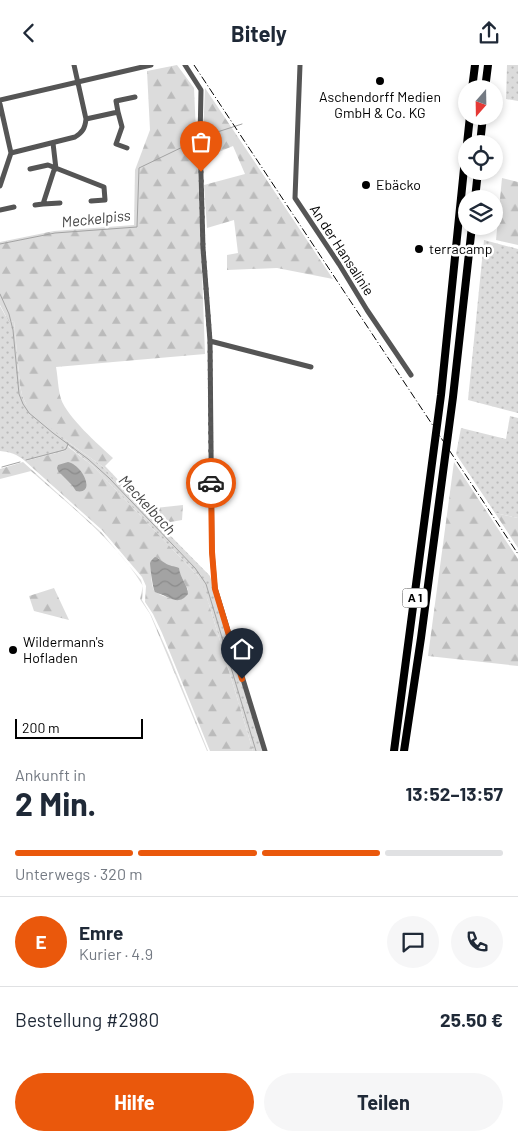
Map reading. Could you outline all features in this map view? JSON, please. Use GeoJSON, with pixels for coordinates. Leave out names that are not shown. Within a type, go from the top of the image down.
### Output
{"type":"FeatureCollection","features":[{"type":"Feature","properties":{"kind":"highway"},"geometry":{"type":"LineString","coordinates":[[473,80],[475,65]]}},
{"type":"Feature","properties":{"kind":"highway"},"geometry":{"type":"LineString","coordinates":[[486,80],[488,65]]}},
{"type":"Feature","properties":{"kind":"highway","name":"A 1"},"geometry":{"type":"LineString","coordinates":[[394,751],[434,455],[463,180]]}},
{"type":"Feature","properties":{"kind":"highway","name":"A 1"},"geometry":{"type":"LineString","coordinates":[[404,751],[453,397],[471,235]]}},
{"type":"Feature","properties":{"kind":"street"},"geometry":{"type":"LineString","coordinates":[[11,153],[75,137],[82,133],[85,128],[86,119],[74,65]]}},
{"type":"Feature","properties":{"kind":"street"},"geometry":{"type":"LineString","coordinates":[[0,100],[151,65]]}},
{"type":"Feature","properties":{"kind":"street"},"geometry":{"type":"LineString","coordinates":[[185,65],[201,90],[200,157],[203,248],[210,341],[212,552],[215,589],[264,751]]}},
{"type":"Feature","properties":{"kind":"street","name":"An der Hansalinie"},"geometry":{"type":"LineString","coordinates":[[300,65],[295,198],[339,264],[367,311],[411,375]]}},
{"type":"Feature","properties":{"kind":"street"},"geometry":{"type":"LineString","coordinates":[[127,148],[116,144],[122,127],[116,101],[134,97]]}},
{"type":"Feature","properties":{"kind":"street"},"geometry":{"type":"LineString","coordinates":[[0,104],[11,153],[0,186]]}},
{"type":"Feature","properties":{"kind":"street"},"geometry":{"type":"LineString","coordinates":[[86,119],[118,112]]}},
{"type":"Feature","properties":{"kind":"street"},"geometry":{"type":"LineString","coordinates":[[43,204],[54,170],[56,169],[52,143]]}},
{"type":"Feature","properties":{"kind":"street"},"geometry":{"type":"LineString","coordinates":[[30,169],[48,165],[104,187],[105,200],[92,201]]}},
{"type":"Feature","properties":{"kind":"street"},"geometry":{"type":"LineString","coordinates":[[35,205],[60,203]]}},
{"type":"Feature","properties":{"kind":"street"},"geometry":{"type":"LineString","coordinates":[[0,210],[14,207]]}},
{"type":"Feature","properties":{"kind":"street"},"geometry":{"type":"LineString","coordinates":[[210,341],[311,367]]}},
{"type":"Feature","properties":{"kind":"green space"},"geometry":{"type":"Polygon","coordinates":[[[177,65],[194,88],[205,354],[56,367],[61,399],[70,414],[113,458],[105,466],[146,509],[143,511],[102,466],[68,442],[31,411],[26,404],[20,385],[14,321],[9,322],[0,305],[0,242],[54,231],[134,225],[135,170],[150,130],[147,71],[177,65]]]}},
{"type":"Feature","properties":{"kind":"green space"},"geometry":{"type":"Polygon","coordinates":[[[507,65],[518,65],[518,101],[506,99],[507,65]]]}},
{"type":"Feature","properties":{"kind":"green space"},"geometry":{"type":"Polygon","coordinates":[[[205,88],[333,279],[277,268],[227,270],[227,255],[238,253],[234,220],[207,228],[204,185],[245,174],[233,146],[202,159],[205,88]]]}},
{"type":"Feature","properties":{"kind":"green space"},"geometry":{"type":"Polygon","coordinates":[[[503,178],[518,182],[518,245],[496,240],[496,235],[503,235],[503,190],[501,190],[503,178]]]}},
{"type":"Feature","properties":{"kind":"green space"},"geometry":{"type":"Polygon","coordinates":[[[484,240],[518,249],[518,413],[468,400],[484,240]]]}},
{"type":"Feature","properties":{"kind":"green space"},"geometry":{"type":"Polygon","coordinates":[[[0,306],[9,322],[14,321],[20,385],[26,404],[68,442],[102,466],[143,510],[146,509],[210,576],[263,751],[253,751],[208,601],[198,576],[93,466],[68,446],[64,451],[25,461],[13,454],[0,451],[0,306]]]}},
{"type":"Feature","properties":{"kind":"green space"},"geometry":{"type":"Polygon","coordinates":[[[510,416],[518,418],[518,518],[495,513],[456,454],[461,428],[506,439],[510,416]]]}},
{"type":"Feature","properties":{"kind":"green space"},"geometry":{"type":"Polygon","coordinates":[[[67,446],[93,466],[198,576],[204,588],[253,751],[210,751],[162,633],[145,602],[146,586],[142,577],[102,530],[25,461],[64,451],[67,446]],[[158,558],[150,563],[154,589],[163,596],[178,600],[188,590],[179,569],[165,564],[158,558]]]}},
{"type":"Feature","properties":{"kind":"green space"},"geometry":{"type":"Polygon","coordinates":[[[23,462],[101,532],[116,551],[91,524],[31,471],[0,479],[0,469],[23,462]]]}},
{"type":"Feature","properties":{"kind":"green space"},"geometry":{"type":"Polygon","coordinates":[[[454,462],[518,559],[518,666],[428,656],[454,462]]]}},
{"type":"Feature","properties":{"kind":"green space"},"geometry":{"type":"Polygon","coordinates":[[[183,505],[182,520],[159,524],[146,509],[183,505]]]}},
{"type":"Feature","properties":{"kind":"green space"},"geometry":{"type":"Polygon","coordinates":[[[495,513],[518,518],[518,548],[495,513]]]}},
{"type":"Feature","properties":{"kind":"green space"},"geometry":{"type":"Polygon","coordinates":[[[125,561],[141,580],[143,585],[132,570],[125,561]]]}},
{"type":"Feature","properties":{"kind":"green space"},"geometry":{"type":"Polygon","coordinates":[[[143,587],[142,600],[151,615],[169,655],[208,751],[150,614],[140,599],[143,587]]]}},
{"type":"Feature","properties":{"kind":"green space"},"geometry":{"type":"Polygon","coordinates":[[[54,588],[69,620],[34,611],[29,596],[54,588]]]}},
{"type":"Feature","properties":{"kind":"water"},"geometry":{"type":"Polygon","coordinates":[[[68,462],[83,474],[86,485],[82,491],[76,491],[58,471],[58,465],[68,462]]]}},
{"type":"Feature","properties":{"kind":"water"},"geometry":{"type":"Polygon","coordinates":[[[155,557],[168,565],[179,568],[188,591],[185,597],[176,600],[155,592],[150,563],[155,557]]]}},
{"type":"Feature","properties":{"kind":"waterway","name":"Meckelpiss"},"geometry":{"type":"LineString","coordinates":[[205,136],[242,124]]}},
{"type":"Feature","properties":{"kind":"waterway","name":"Meckelpiss"},"geometry":{"type":"LineString","coordinates":[[0,244],[55,233],[137,227],[139,168],[193,142]]}},
{"type":"Feature","properties":{"kind":"waterway","name":"Meckelbach"},"geometry":{"type":"LineString","coordinates":[[0,294],[9,314],[13,330],[19,394],[29,413],[88,459],[109,478],[195,568],[206,584],[256,751]]}},
{"type":"Feature","properties":{"kind":"waterway"},"geometry":{"type":"LineString","coordinates":[[26,460],[64,450],[68,444]]}},
{"type":"Feature","properties":{"kind":"waterway"},"geometry":{"type":"LineString","coordinates":[[2,467],[20,462]]}},
{"type":"Feature","properties":{"kind":"railway"},"geometry":{"type":"LineString","coordinates":[[194,65],[518,554]]}},
{"type":"Feature","properties":{"kind":"way so far"},"geometry":{"type":"LineString","coordinates":[[201,172],[203,248],[210,341],[211,483]]}},
{"type":"Feature","properties":{"kind":"place","name":"Aschendorff Medien GmbH & Co. KG"},"geometry":{"type":"Point","coordinates":[380,81]}},
{"type":"Feature","properties":{"kind":"place","name":"Ebäcko"},"geometry":{"type":"Point","coordinates":[366,185]}},
{"type":"Feature","properties":{"kind":"place","name":"terracamp"},"geometry":{"type":"Point","coordinates":[419,249]}},
{"type":"Feature","properties":{"kind":"place","name":"Wildermann's Hofladen"},"geometry":{"type":"Point","coordinates":[13,650]}},
{"type":"Feature","properties":{"kind":"route"},"geometry":{"type":"LineString","coordinates":[[211,483],[212,552],[215,589],[242,679]]}}]}
